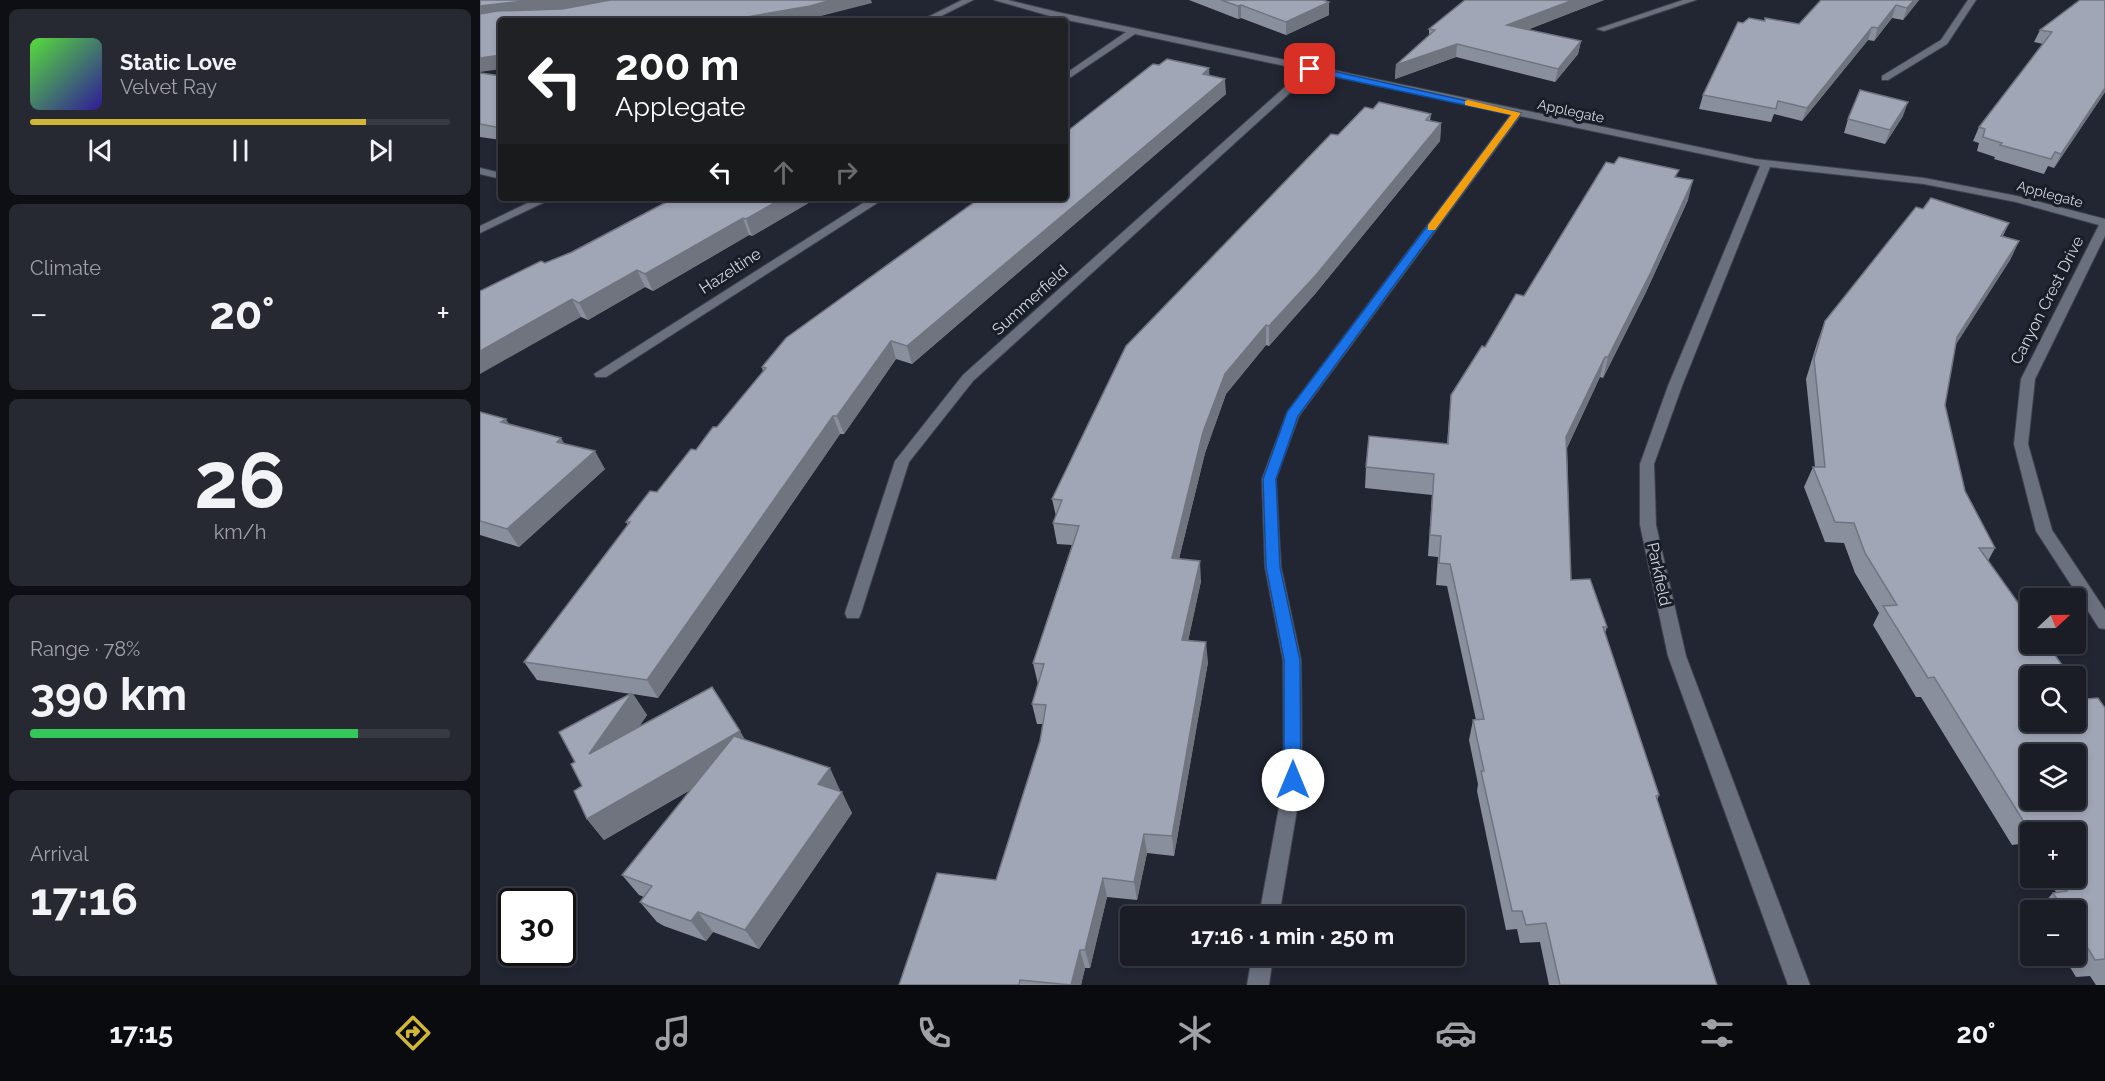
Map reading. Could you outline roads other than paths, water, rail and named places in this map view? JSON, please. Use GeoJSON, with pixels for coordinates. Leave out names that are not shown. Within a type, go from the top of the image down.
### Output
{"type":"FeatureCollection","features":[{"type":"Feature","properties":{"kind":"street"},"geometry":{"type":"LineString","coordinates":[[930,18],[969,0]]}},
{"type":"Feature","properties":{"kind":"street","name":"Applegate"},"geometry":{"type":"LineString","coordinates":[[998,0],[1516,113],[1766,164],[1924,182],[2017,199],[2105,223]]}},
{"type":"Feature","properties":{"kind":"street"},"geometry":{"type":"LineString","coordinates":[[1601,29],[1692,0]]}},
{"type":"Feature","properties":{"kind":"street"},"geometry":{"type":"LineString","coordinates":[[1885,78],[1944,42],[1972,0]]}},
{"type":"Feature","properties":{"kind":"street"},"geometry":{"type":"LineString","coordinates":[[1068,76],[1134,31]]}},
{"type":"Feature","properties":{"kind":"street","name":"Summerfield"},"geometry":{"type":"LineString","coordinates":[[853,613],[902,461],[968,378],[1310,69]]}},
{"type":"Feature","properties":{"kind":"street"},"geometry":{"type":"LineString","coordinates":[[1271,906],[1293,780],[1293,758],[1292,660],[1273,567],[1269,479],[1292,415],[1516,113]]}},
{"type":"Feature","properties":{"kind":"street","name":"Parkfield"},"geometry":{"type":"LineString","coordinates":[[1766,164],[1675,386],[1647,464],[1648,525],[1677,656],[1799,985]]}},
{"type":"Feature","properties":{"kind":"street"},"geometry":{"type":"LineString","coordinates":[[480,171],[498,175]]}},
{"type":"Feature","properties":{"kind":"street"},"geometry":{"type":"LineString","coordinates":[[480,230],[541,201]]}},
{"type":"Feature","properties":{"kind":"street","name":"Hazeltine"},"geometry":{"type":"LineString","coordinates":[[601,374],[874,201]]}},
{"type":"Feature","properties":{"kind":"street","name":"Canyon Crest Drive"},"geometry":{"type":"LineString","coordinates":[[2105,223],[2028,379],[2021,444],[2044,531],[2105,624]]}},
{"type":"Feature","properties":{"kind":"street"},"geometry":{"type":"LineString","coordinates":[[1258,985],[1261,966]]}}]}
